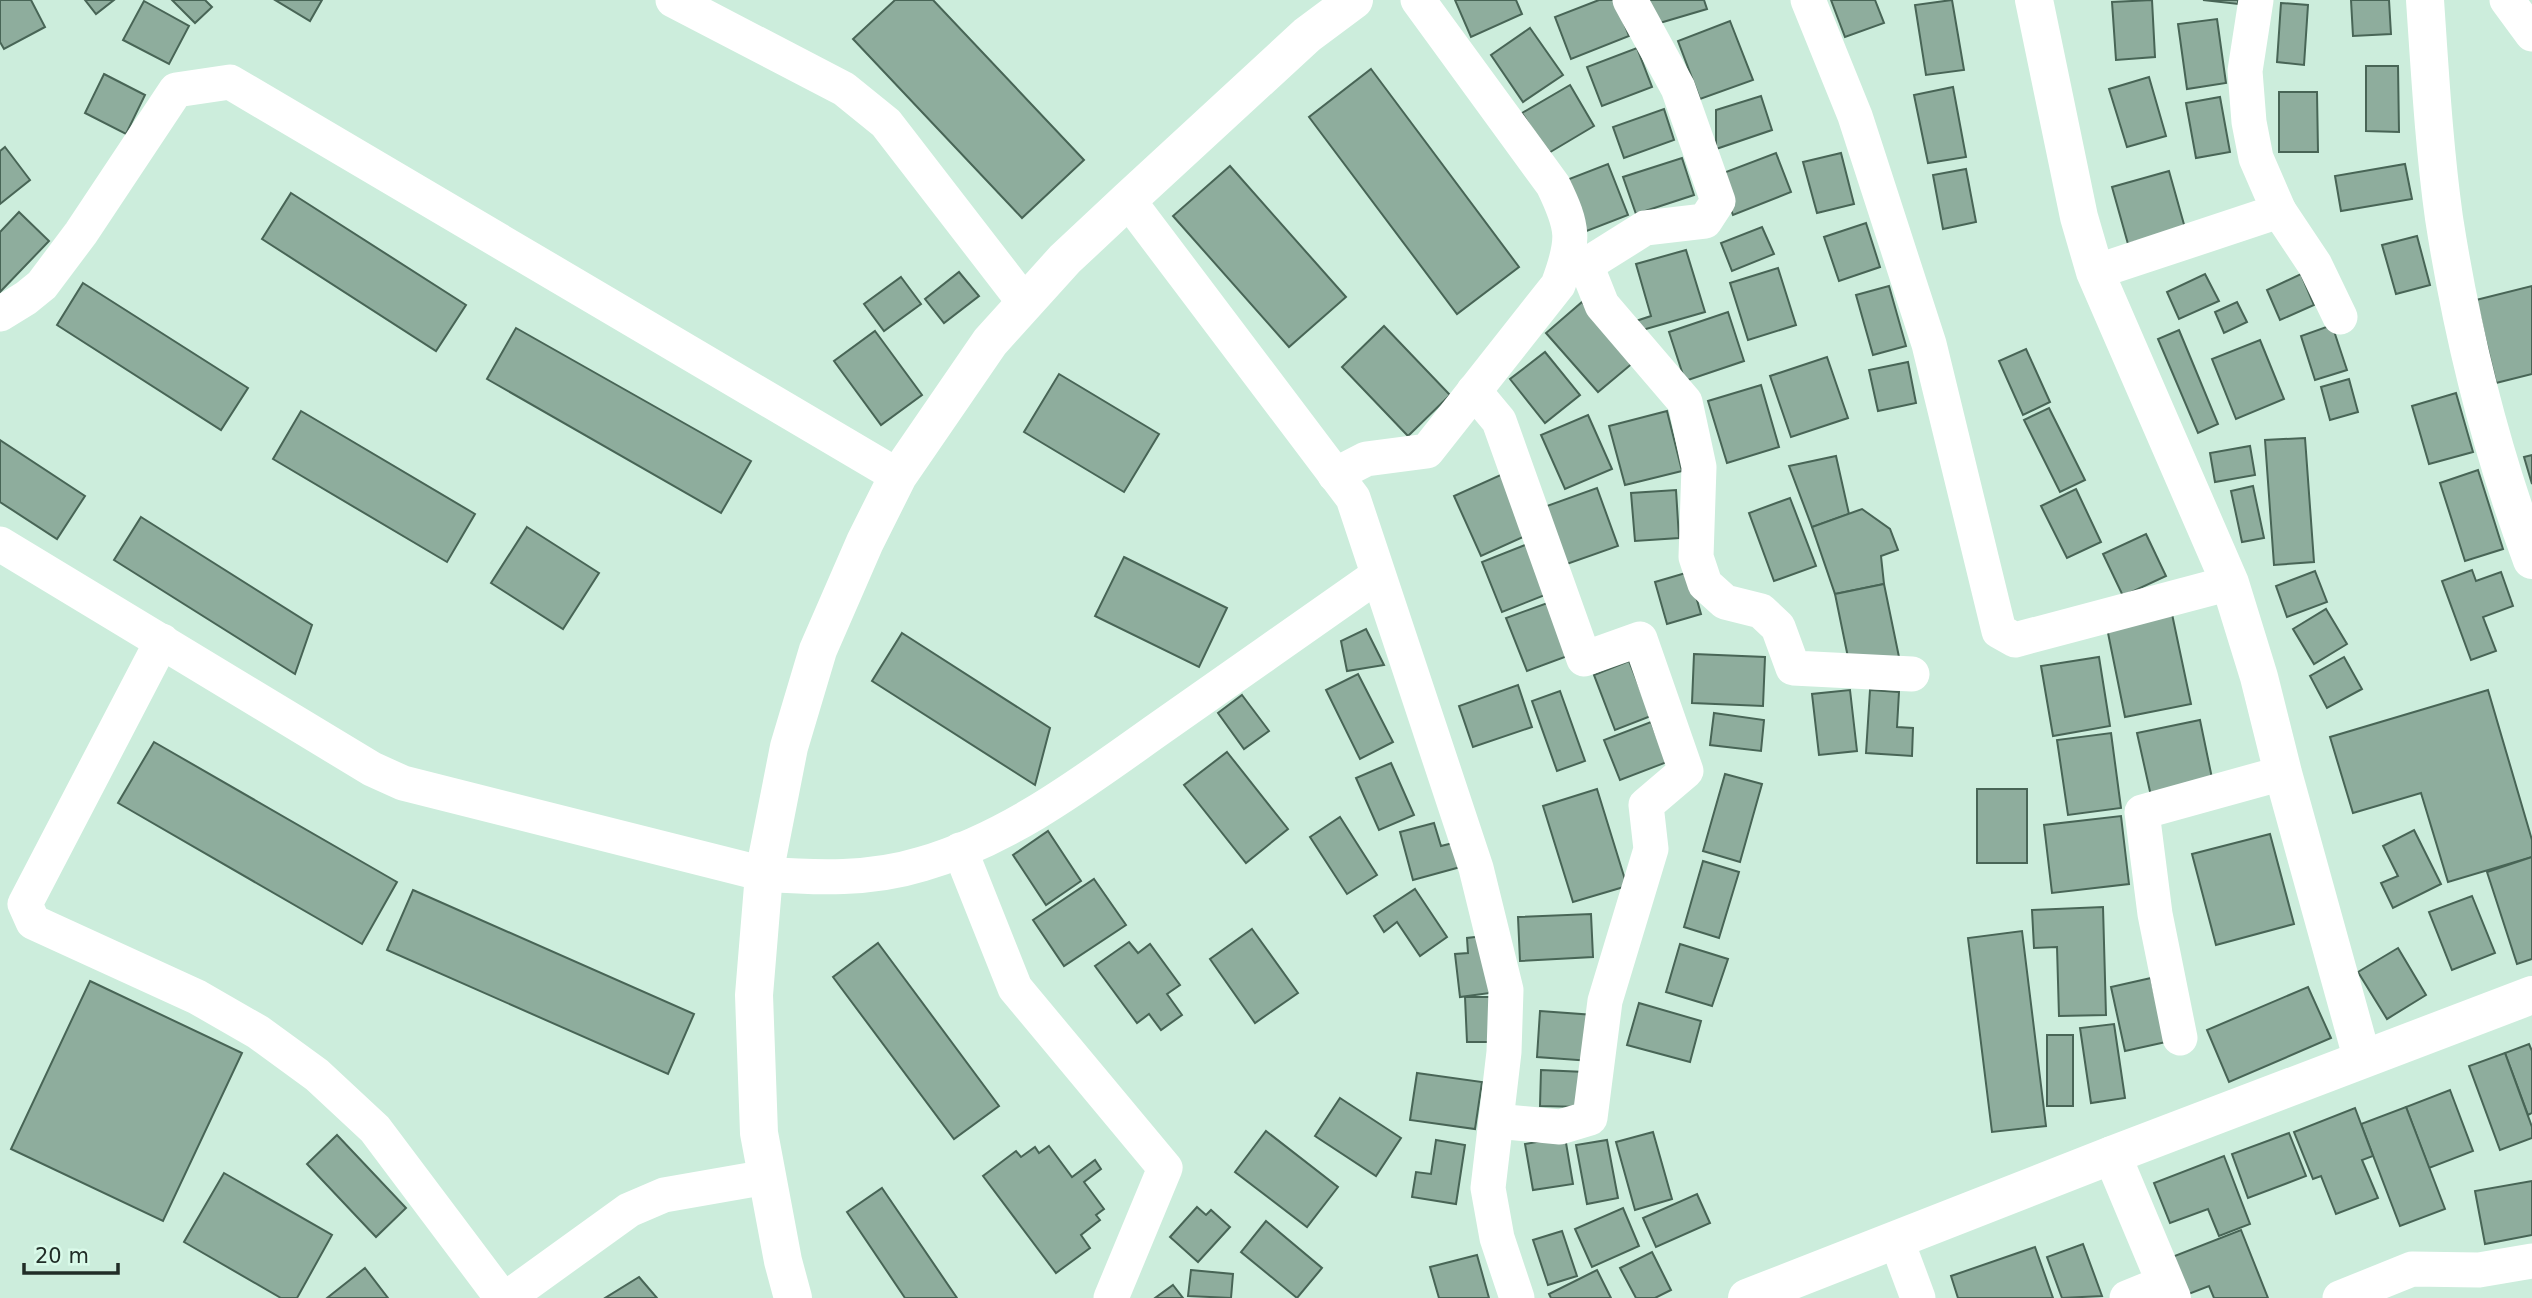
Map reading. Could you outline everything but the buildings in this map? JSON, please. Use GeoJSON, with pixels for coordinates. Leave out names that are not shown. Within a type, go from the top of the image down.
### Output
{"type":"FeatureCollection","features":[{"type":"Feature","properties":{"kind":"street"},"geometry":{"type":"LineString","coordinates":[[673,0],[844,89],[886,123],[1026,303]]}},
{"type":"Feature","properties":{"kind":"street"},"geometry":{"type":"LineString","coordinates":[[793,1298],[783,1261],[760,1133],[754,995],[764,874],[789,747],[818,650],[865,542],[898,476],[990,342],[1065,259],[1307,35],[1354,0]]}},
{"type":"Feature","properties":{"kind":"street"},"geometry":{"type":"LineString","coordinates":[[1418,0],[1553,185],[1569,217],[1570,254],[1602,305],[1685,402],[1699,467],[1696,557],[1705,584],[1725,602],[1761,611],[1778,627],[1793,668],[1912,674]]}},
{"type":"Feature","properties":{"kind":"street"},"geometry":{"type":"LineString","coordinates":[[1335,475],[1366,459],[1427,451],[1576,263],[1644,228],[1705,221],[1718,201],[1678,88],[1630,0]]}},
{"type":"Feature","properties":{"kind":"street"},"geometry":{"type":"LineString","coordinates":[[1808,0],[1856,116],[1929,344],[1999,631],[2015,640],[2230,583]]}},
{"type":"Feature","properties":{"kind":"street"},"geometry":{"type":"LineString","coordinates":[[2034,0],[2079,217],[2095,272],[2230,583],[2259,677],[2362,1058]]}},
{"type":"Feature","properties":{"kind":"street"},"geometry":{"type":"LineString","coordinates":[[2256,0],[2245,71],[2249,122],[2256,158],[2279,211],[2315,265],[2340,317]]}},
{"type":"Feature","properties":{"kind":"street"},"geometry":{"type":"LineString","coordinates":[[2425,0],[2444,218],[2473,366],[2493,442],[2532,559]]}},
{"type":"Feature","properties":{"kind":"street"},"geometry":{"type":"LineString","coordinates":[[2507,0],[2532,34]]}},
{"type":"Feature","properties":{"kind":"street"},"geometry":{"type":"LineString","coordinates":[[0,314],[42,285],[81,233],[176,90],[230,82],[898,476]]}},
{"type":"Feature","properties":{"kind":"street"},"geometry":{"type":"LineString","coordinates":[[1128,200],[1353,498],[1476,868],[1506,990],[1504,1052],[1488,1188],[1497,1238],[1517,1298]]}},
{"type":"Feature","properties":{"kind":"street"},"geometry":{"type":"LineString","coordinates":[[2095,272],[2279,211]]}},
{"type":"Feature","properties":{"kind":"street"},"geometry":{"type":"LineString","coordinates":[[1474,391],[1499,421],[1584,659],[1640,639],[1686,771],[1646,805],[1651,849],[1605,1001],[1590,1118],[1560,1127],[1496,1121]]}},
{"type":"Feature","properties":{"kind":"street"},"geometry":{"type":"LineString","coordinates":[[0,544],[372,769],[403,783],[764,874],[808,878],[864,877],[921,864],[983,841],[1047,808],[1378,575]]}},
{"type":"Feature","properties":{"kind":"street"},"geometry":{"type":"LineString","coordinates":[[162,641],[24,904],[33,922],[197,996],[258,1031],[317,1075],[375,1129],[504,1298],[629,1210],[664,1195],[767,1177]]}},
{"type":"Feature","properties":{"kind":"street"},"geometry":{"type":"LineString","coordinates":[[2180,1038],[2155,914],[2142,812],[2283,773]]}},
{"type":"Feature","properties":{"kind":"street"},"geometry":{"type":"LineString","coordinates":[[960,850],[1015,988],[1165,1168],[1111,1298]]}},
{"type":"Feature","properties":{"kind":"street"},"geometry":{"type":"LineString","coordinates":[[1747,1298],[2362,1058],[2532,995]]}},
{"type":"Feature","properties":{"kind":"street"},"geometry":{"type":"LineString","coordinates":[[2112,1155],[2169,1290],[2127,1298]]}},
{"type":"Feature","properties":{"kind":"street"},"geometry":{"type":"LineString","coordinates":[[1896,1240],[1918,1298]]}},
{"type":"Feature","properties":{"kind":"street"},"geometry":{"type":"LineString","coordinates":[[2340,1298],[2412,1269],[2479,1270],[2532,1261]]}}]}
